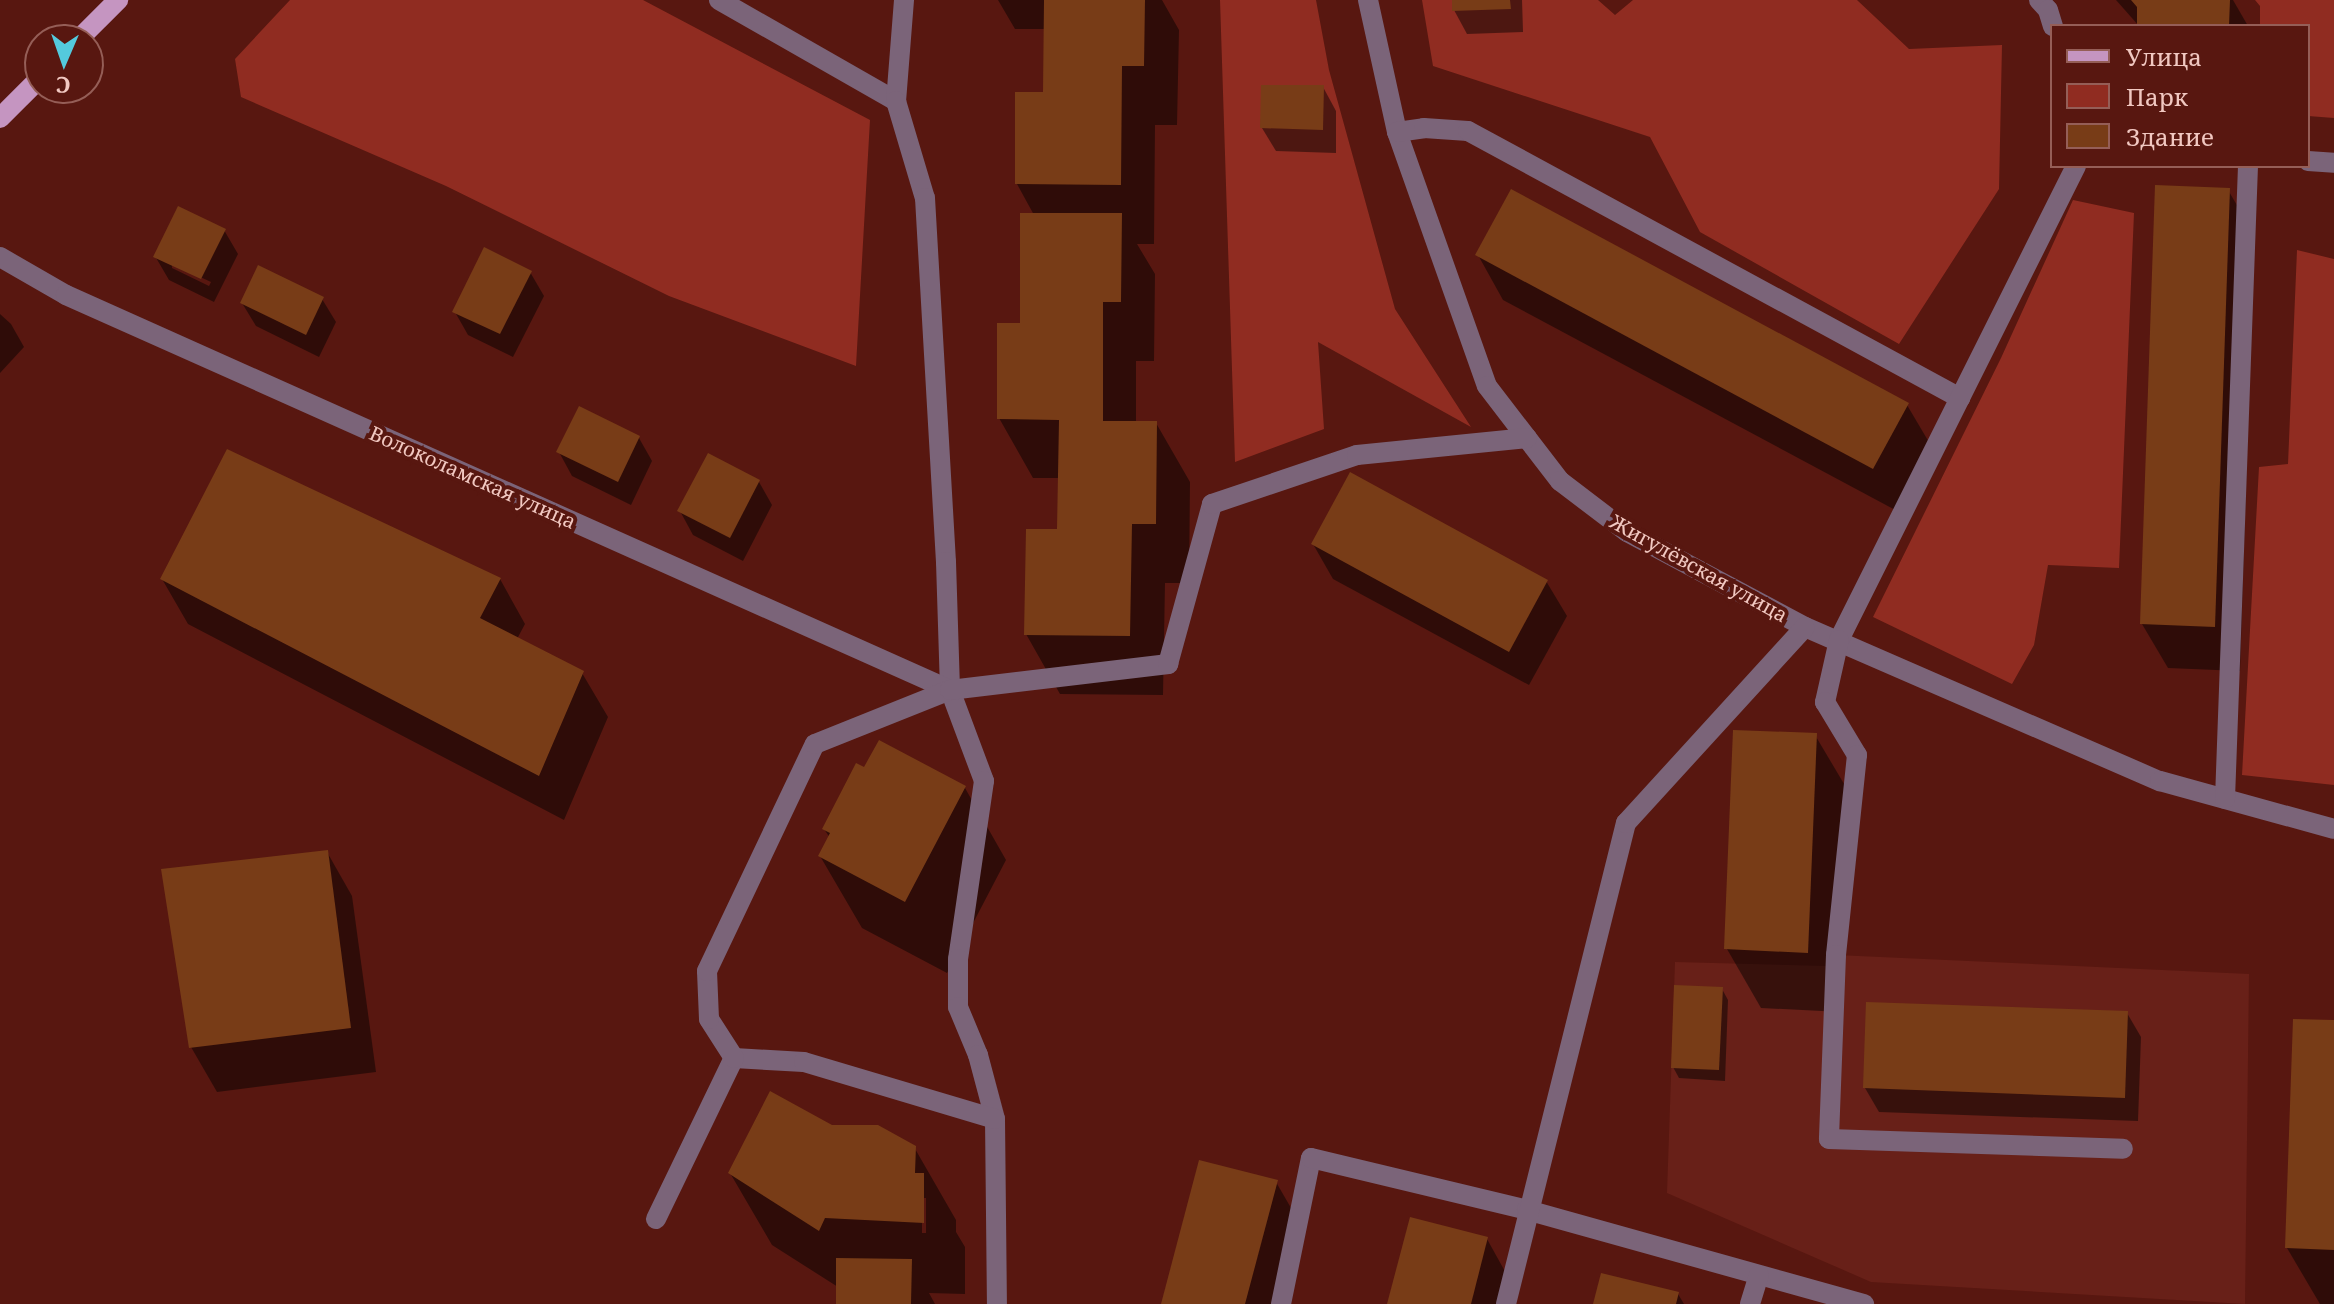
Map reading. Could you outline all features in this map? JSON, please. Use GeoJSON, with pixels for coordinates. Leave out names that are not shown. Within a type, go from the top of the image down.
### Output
{"type":"FeatureCollection","features":[{"type":"Feature","properties":{"kind":"main road"},"geometry":{"type":"LineString","coordinates":[[94,24],[118,0]]}},
{"type":"Feature","properties":{"kind":"main road"},"geometry":{"type":"LineString","coordinates":[[0,118],[24,94]]}},
{"type":"Feature","properties":{"kind":"street"},"geometry":{"type":"LineString","coordinates":[[719,0],[896,101]]}},
{"type":"Feature","properties":{"kind":"street"},"geometry":{"type":"LineString","coordinates":[[904,0],[896,101],[925,198],[946,562],[950,690],[984,781],[958,959],[958,1007],[978,1055],[995,1119],[997,1304]]}},
{"type":"Feature","properties":{"kind":"street","name":"Жигулёвская улица"},"geometry":{"type":"LineString","coordinates":[[1368,0],[1397,132],[1487,386],[1560,481],[1627,532],[1805,627],[2160,781],[2334,829]]}},
{"type":"Feature","properties":{"kind":"street"},"geometry":{"type":"LineString","coordinates":[[2039,0],[2048,10],[2052,24]]}},
{"type":"Feature","properties":{"kind":"street"},"geometry":{"type":"LineString","coordinates":[[1397,132],[1424,128],[1468,131],[1960,398]]}},
{"type":"Feature","properties":{"kind":"street"},"geometry":{"type":"LineString","coordinates":[[2310,161],[2334,163]]}},
{"type":"Feature","properties":{"kind":"street"},"geometry":{"type":"LineString","coordinates":[[2075,168],[1839,640],[1825,702],[1857,755],[1836,955],[1829,1139],[2123,1149]]}},
{"type":"Feature","properties":{"kind":"street"},"geometry":{"type":"LineString","coordinates":[[2225,799],[2248,168]]}},
{"type":"Feature","properties":{"kind":"street","name":"Волоколамская улица"},"geometry":{"type":"LineString","coordinates":[[0,257],[66,295],[950,690]]}},
{"type":"Feature","properties":{"kind":"street"},"geometry":{"type":"LineString","coordinates":[[734,1058],[709,1019],[707,971],[815,744],[950,690],[1168,664],[1212,504],[1357,455],[1527,438]]}},
{"type":"Feature","properties":{"kind":"street"},"geometry":{"type":"LineString","coordinates":[[1506,1304],[1626,823],[1805,627]]}},
{"type":"Feature","properties":{"kind":"street"},"geometry":{"type":"LineString","coordinates":[[734,1058],[804,1062],[995,1119]]}},
{"type":"Feature","properties":{"kind":"street"},"geometry":{"type":"LineString","coordinates":[[656,1219],[734,1058]]}},
{"type":"Feature","properties":{"kind":"street"},"geometry":{"type":"LineString","coordinates":[[1281,1304],[1311,1158],[1527,1210],[1864,1304]]}},
{"type":"Feature","properties":{"kind":"street"},"geometry":{"type":"LineString","coordinates":[[1750,1304],[1759,1275]]}},
{"type":"Feature","properties":{"kind":"shaded area"},"geometry":{"type":"Polygon","coordinates":[[[1836,955],[2249,974],[2245,1304],[1871,1282],[1667,1193],[1675,962],[1827,966],[1836,955]]]}},
{"type":"Feature","properties":{"kind":"green space"},"geometry":{"type":"Polygon","coordinates":[[[290,0],[643,0],[870,120],[856,366],[669,296],[446,186],[241,97],[235,59],[290,0]]]}},
{"type":"Feature","properties":{"kind":"green space"},"geometry":{"type":"Polygon","coordinates":[[[1220,0],[1316,0],[1329,70],[1395,309],[1471,427],[1318,342],[1324,429],[1235,462],[1220,0]]]}},
{"type":"Feature","properties":{"kind":"green space"},"geometry":{"type":"Polygon","coordinates":[[[1422,0],[1598,0],[1615,15],[1633,0],[1857,0],[1909,49],[2002,45],[1999,189],[1899,344],[1700,232],[1650,137],[1433,66],[1422,0]]]}},
{"type":"Feature","properties":{"kind":"green space"},"geometry":{"type":"Polygon","coordinates":[[[2255,0],[2334,0],[2334,118],[2310,116],[2310,24],[2260,24],[2260,6],[2255,0]]]}},
{"type":"Feature","properties":{"kind":"green space"},"geometry":{"type":"Polygon","coordinates":[[[2073,200],[2134,213],[2119,568],[2048,565],[2034,645],[2012,684],[1873,617],[2001,358],[2073,200]]]}},
{"type":"Feature","properties":{"kind":"green space"},"geometry":{"type":"Polygon","coordinates":[[[2297,250],[2334,259],[2334,785],[2242,775],[2259,467],[2288,464],[2297,250]]]}},
{"type":"Feature","properties":{"kind":"building"},"geometry":{"type":"Polygon","coordinates":[[[1044,0],[1145,0],[1144,66],[1122,66],[1121,185],[1015,184],[1015,92],[1043,92],[1044,0]]]}},
{"type":"Feature","properties":{"kind":"building"},"geometry":{"type":"Polygon","coordinates":[[[1452,0],[1510,0],[1511,9],[1452,11],[1452,0]]]}},
{"type":"Feature","properties":{"kind":"building"},"geometry":{"type":"Polygon","coordinates":[[[2131,0],[2230,0],[2229,24],[2137,24],[2137,7],[2131,0]]]}},
{"type":"Feature","properties":{"kind":"building"},"geometry":{"type":"Polygon","coordinates":[[[1261,85],[1324,85],[1323,130],[1260,128],[1261,85]]]}},
{"type":"Feature","properties":{"kind":"building"},"geometry":{"type":"Polygon","coordinates":[[[2155,185],[2230,188],[2215,627],[2140,624],[2155,185]]]}},
{"type":"Feature","properties":{"kind":"building"},"geometry":{"type":"Polygon","coordinates":[[[1511,189],[1909,403],[1873,469],[1475,255],[1511,189]]]}},
{"type":"Feature","properties":{"kind":"building"},"geometry":{"type":"Polygon","coordinates":[[[178,206],[226,229],[201,279],[153,257],[178,206]]]}},
{"type":"Feature","properties":{"kind":"building"},"geometry":{"type":"Polygon","coordinates":[[[1020,213],[1122,213],[1121,302],[1103,302],[1103,421],[1157,421],[1156,524],[1132,524],[1130,636],[1024,635],[1026,529],[1057,529],[1059,420],[997,419],[997,323],[1020,323],[1020,213]]]}},
{"type":"Feature","properties":{"kind":"building"},"geometry":{"type":"Polygon","coordinates":[[[484,247],[532,271],[500,334],[452,312],[484,247]]]}},
{"type":"Feature","properties":{"kind":"building"},"geometry":{"type":"Polygon","coordinates":[[[258,265],[324,297],[306,335],[240,303],[258,265]]]}},
{"type":"Feature","properties":{"kind":"building"},"geometry":{"type":"Polygon","coordinates":[[[579,406],[640,436],[618,482],[556,452],[579,406]]]}},
{"type":"Feature","properties":{"kind":"building"},"geometry":{"type":"Polygon","coordinates":[[[227,449],[501,578],[480,618],[584,671],[539,776],[160,579],[227,449]]]}},
{"type":"Feature","properties":{"kind":"building"},"geometry":{"type":"Polygon","coordinates":[[[708,453],[760,480],[730,538],[677,511],[708,453]]]}},
{"type":"Feature","properties":{"kind":"building"},"geometry":{"type":"Polygon","coordinates":[[[1350,472],[1548,580],[1509,652],[1311,544],[1350,472]]]}},
{"type":"Feature","properties":{"kind":"building"},"geometry":{"type":"Polygon","coordinates":[[[1733,730],[1817,733],[1808,953],[1724,949],[1733,730]]]}},
{"type":"Feature","properties":{"kind":"building"},"geometry":{"type":"Polygon","coordinates":[[[879,740],[966,786],[905,902],[818,856],[830,833],[822,829],[856,763],[864,767],[879,740]]]}},
{"type":"Feature","properties":{"kind":"building"},"geometry":{"type":"Polygon","coordinates":[[[328,850],[351,1028],[189,1048],[161,869],[328,850]]]}},
{"type":"Feature","properties":{"kind":"building"},"geometry":{"type":"Polygon","coordinates":[[[1674,985],[1723,987],[1719,1070],[1671,1068],[1674,985]]]}},
{"type":"Feature","properties":{"kind":"building"},"geometry":{"type":"Polygon","coordinates":[[[1866,1002],[2128,1011],[2125,1098],[1863,1088],[1866,1002]]]}},
{"type":"Feature","properties":{"kind":"building"},"geometry":{"type":"Polygon","coordinates":[[[2293,1019],[2334,1020],[2334,1250],[2285,1248],[2293,1019]]]}},
{"type":"Feature","properties":{"kind":"building"},"geometry":{"type":"Polygon","coordinates":[[[770,1091],[832,1125],[878,1125],[916,1146],[915,1173],[924,1173],[924,1223],[825,1218],[819,1231],[728,1173],[770,1091]]]}},
{"type":"Feature","properties":{"kind":"building"},"geometry":{"type":"Polygon","coordinates":[[[1199,1160],[1278,1180],[1245,1304],[1161,1304],[1199,1160]]]}},
{"type":"Feature","properties":{"kind":"building"},"geometry":{"type":"Polygon","coordinates":[[[1410,1217],[1488,1237],[1471,1304],[1387,1304],[1410,1217]]]}},
{"type":"Feature","properties":{"kind":"building"},"geometry":{"type":"Polygon","coordinates":[[[836,1258],[912,1259],[911,1304],[836,1304],[836,1258]]]}},
{"type":"Feature","properties":{"kind":"building"},"geometry":{"type":"Polygon","coordinates":[[[1601,1273],[1679,1292],[1676,1304],[1593,1304],[1601,1273]]]}}]}
